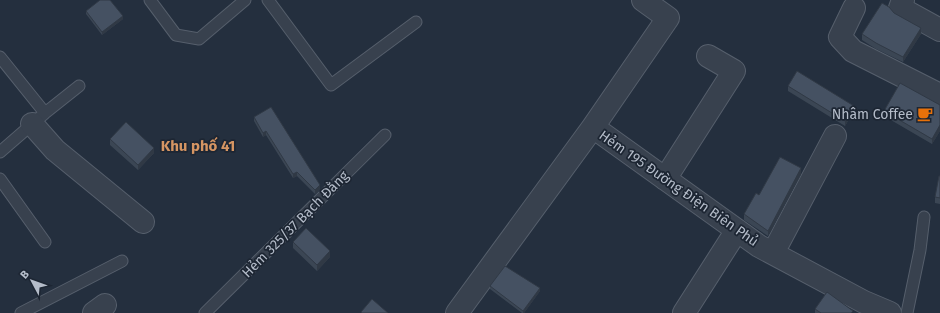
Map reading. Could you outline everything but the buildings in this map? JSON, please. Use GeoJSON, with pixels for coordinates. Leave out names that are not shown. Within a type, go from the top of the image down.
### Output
{"type":"FeatureCollection","features":[{"type":"Feature","properties":{"kind":"street","name":"Hẻm 195 Đường Điện Biên Phủ"},"geometry":{"type":"LineString","coordinates":[[643,0],[668,18],[593,127],[759,246],[864,302],[890,313]]}},
{"type":"Feature","properties":{"kind":"street"},"geometry":{"type":"LineString","coordinates":[[903,0],[900,8],[940,30]]}},
{"type":"Feature","properties":{"kind":"street"},"geometry":{"type":"LineString","coordinates":[[854,8],[840,37],[852,51],[940,95]]}},
{"type":"Feature","properties":{"kind":"street"},"geometry":{"type":"LineString","coordinates":[[664,178],[734,71],[708,56]]}},
{"type":"Feature","properties":{"kind":"street"},"geometry":{"type":"LineString","coordinates":[[38,118],[55,150],[143,222]]}},
{"type":"Feature","properties":{"kind":"street"},"geometry":{"type":"LineString","coordinates":[[457,313],[593,127]]}},
{"type":"Feature","properties":{"kind":"street"},"geometry":{"type":"LineString","coordinates":[[774,253],[835,136]]}},
{"type":"Feature","properties":{"kind":"street"},"geometry":{"type":"LineString","coordinates":[[684,313],[737,230]]}},
{"type":"Feature","properties":{"kind":"lane"},"geometry":{"type":"LineString","coordinates":[[150,0],[176,34],[199,39],[245,0]]}},
{"type":"Feature","properties":{"kind":"lane"},"geometry":{"type":"LineString","coordinates":[[268,0],[331,85],[416,22]]}},
{"type":"Feature","properties":{"kind":"lane"},"geometry":{"type":"LineString","coordinates":[[0,57],[38,118]]}},
{"type":"Feature","properties":{"kind":"lane"},"geometry":{"type":"LineString","coordinates":[[0,152],[38,118],[79,86]]}},
{"type":"Feature","properties":{"kind":"lane","name":"Hẻm 325/37 Bạch Đằng"},"geometry":{"type":"LineString","coordinates":[[205,313],[385,135]]}},
{"type":"Feature","properties":{"kind":"lane"},"geometry":{"type":"LineString","coordinates":[[0,180],[45,242]]}},
{"type":"Feature","properties":{"kind":"lane"},"geometry":{"type":"LineString","coordinates":[[907,313],[920,250],[924,217]]}},
{"type":"Feature","properties":{"kind":"lane"},"geometry":{"type":"LineString","coordinates":[[21,313],[122,261]]}},
{"type":"Feature","properties":{"kind":"place","name":"Nhâm Coffee"},"geometry":{"type":"Point","coordinates":[925,114]}},
{"type":"Feature","properties":{"kind":"district","name":"Khu phố 41"},"geometry":{"type":"Point","coordinates":[198,146]}}]}
